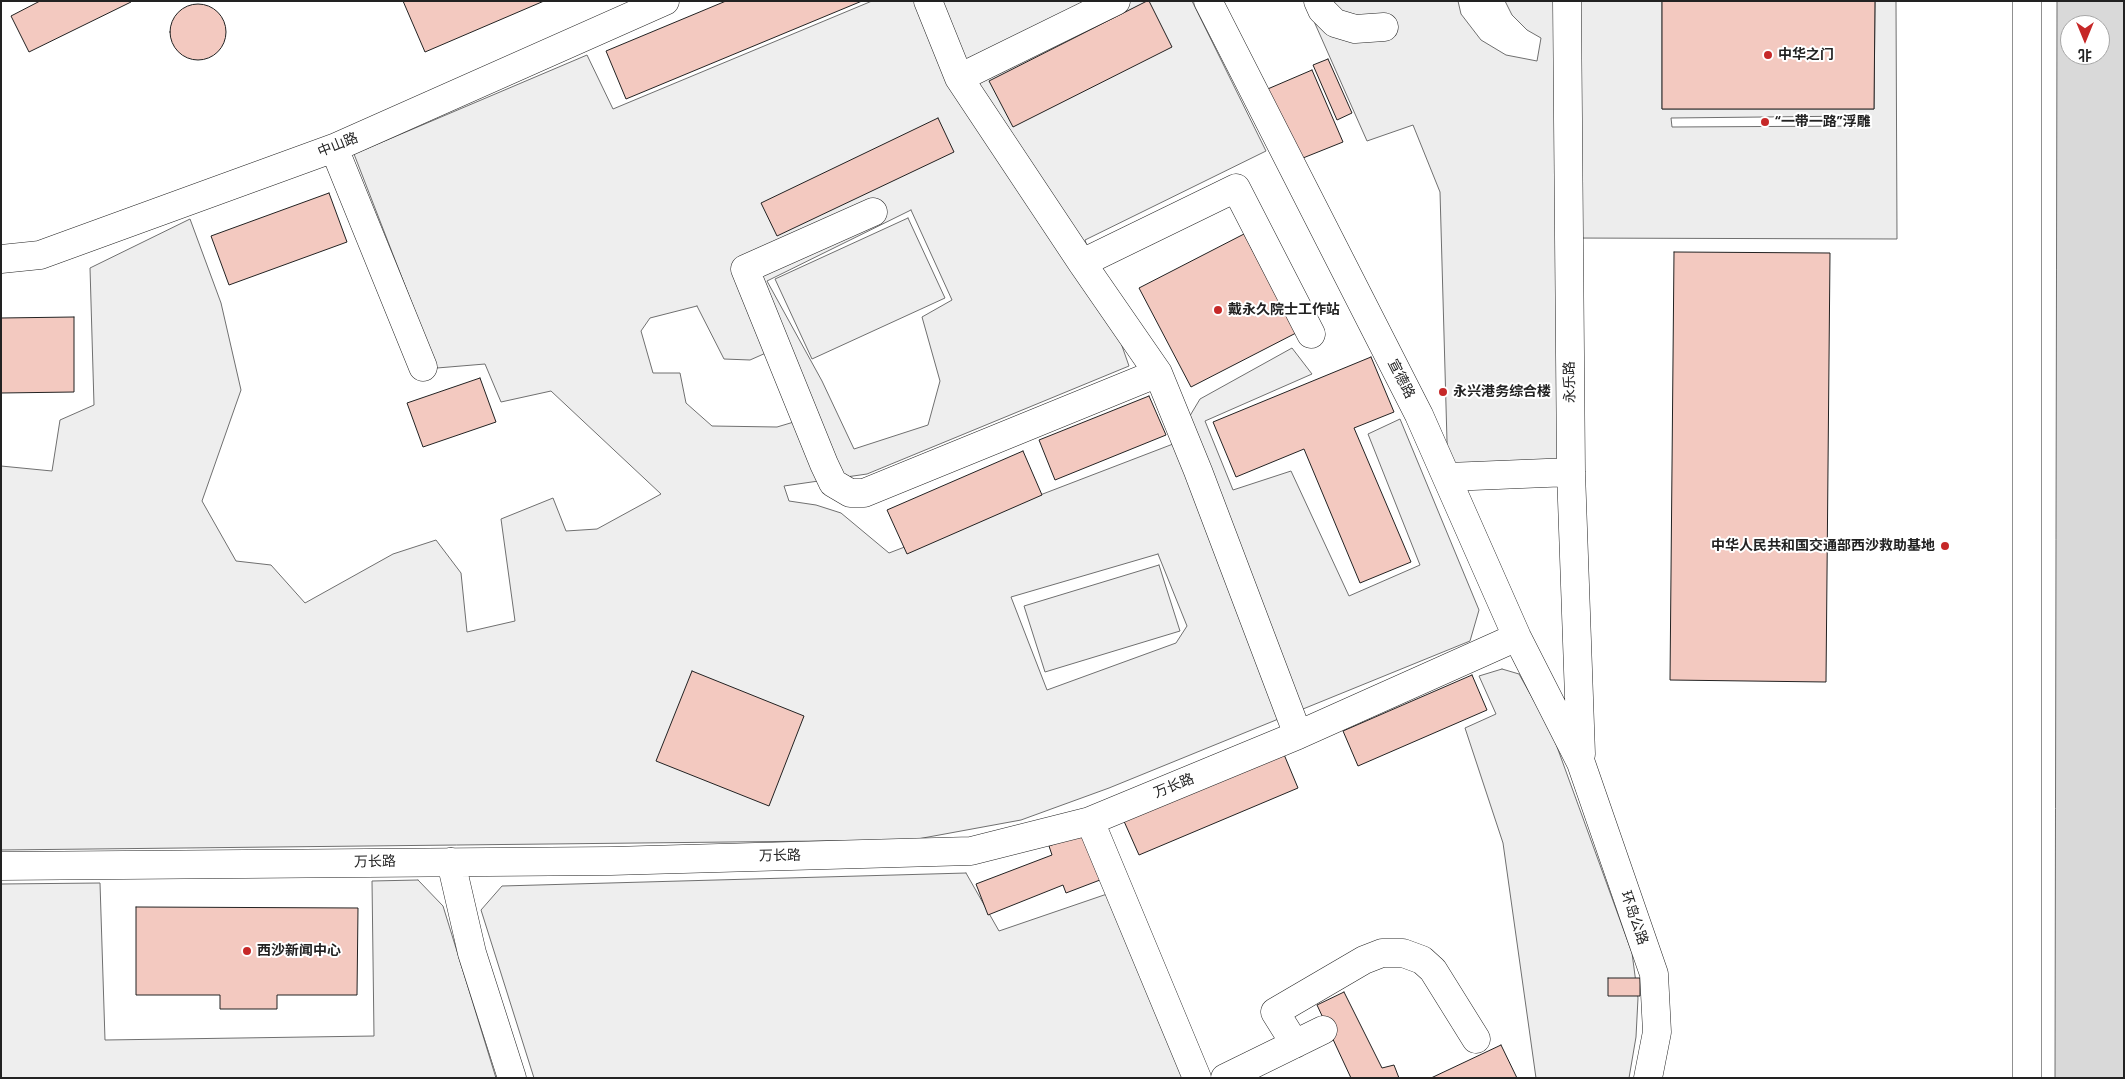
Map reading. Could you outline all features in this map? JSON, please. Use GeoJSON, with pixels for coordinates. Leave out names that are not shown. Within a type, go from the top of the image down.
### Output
{"type":"FeatureCollection","features":[{"type":"Feature","properties":{"kind":"street","name":"中山路"},"geometry":{"type":"LineString","coordinates":[[1,259],[40,255],[334,148],[665,1]]}},
{"type":"Feature","properties":{"kind":"street"},"geometry":{"type":"LineString","coordinates":[[928,1],[959,78],[1158,373],[1198,471],[1298,735]]}},
{"type":"Feature","properties":{"kind":"street"},"geometry":{"type":"LineString","coordinates":[[959,78],[1116,1]]}},
{"type":"Feature","properties":{"kind":"street","name":"宣德路"},"geometry":{"type":"LineString","coordinates":[[1208,1],[1419,415],[1517,637],[1581,763]]}},
{"type":"Feature","properties":{"kind":"street"},"geometry":{"type":"LineString","coordinates":[[1318,1],[1322,10],[1335,23],[1355,29],[1384,27]]}},
{"type":"Feature","properties":{"kind":"street","name":"永乐路"},"geometry":{"type":"LineString","coordinates":[[1567,1],[1571,472],[1581,763]]}},
{"type":"Feature","properties":{"kind":"street"},"geometry":{"type":"LineString","coordinates":[[2027,1],[2027,1078]]}},
{"type":"Feature","properties":{"kind":"street"},"geometry":{"type":"LineString","coordinates":[[334,148],[423,367]]}},
{"type":"Feature","properties":{"kind":"street"},"geometry":{"type":"LineString","coordinates":[[1082,263],[1236,188],[1311,334]]}},
{"type":"Feature","properties":{"kind":"street"},"geometry":{"type":"LineString","coordinates":[[873,212],[745,269],[824,464],[833,483],[850,493],[864,493],[1158,373]]}},
{"type":"Feature","properties":{"kind":"street"},"geometry":{"type":"LineString","coordinates":[[1448,477],[1571,472]]}},
{"type":"Feature","properties":{"kind":"street","name":"万长路"},"geometry":{"type":"LineString","coordinates":[[1,866],[611,861],[971,851],[1090,821],[1298,735],[1517,637]]}},
{"type":"Feature","properties":{"kind":"street","name":"环岛公路"},"geometry":{"type":"LineString","coordinates":[[1581,763],[1654,974],[1656,1032],[1648,1078]]}},
{"type":"Feature","properties":{"kind":"street"},"geometry":{"type":"LineString","coordinates":[[1090,821],[1197,1078]]}},
{"type":"Feature","properties":{"kind":"street"},"geometry":{"type":"LineString","coordinates":[[451,862],[472,953],[512,1078]]}},
{"type":"Feature","properties":{"kind":"street"},"geometry":{"type":"LineString","coordinates":[[1295,1044],[1275,1012],[1364,960],[1382,953],[1404,953],[1422,960],[1433,970],[1476,1039]]}},
{"type":"Feature","properties":{"kind":"street"},"geometry":{"type":"LineString","coordinates":[[1225,1078],[1323,1030]]}},
{"type":"Feature","properties":{"kind":"shaded area"},"geometry":{"type":"Polygon","coordinates":[[[872,1],[1192,1],[1266,151],[1085,240],[1129,366],[867,474],[784,486],[789,501],[816,505],[841,513],[889,553],[1173,444],[1200,399],[1292,348],[1312,374],[1205,421],[1233,490],[1291,471],[1349,596],[1420,565],[1368,434],[1400,419],[1479,610],[1470,641],[1109,788],[1021,820],[912,840],[1,850],[1,466],[52,471],[60,420],[94,405],[90,268],[190,219],[221,303],[241,390],[202,501],[236,561],[271,565],[305,603],[393,554],[436,540],[461,573],[467,632],[515,621],[501,519],[553,498],[566,531],[597,529],[661,494],[551,391],[501,402],[485,364],[437,368],[354,154],[587,55],[613,109],[872,1]],[[911,210],[767,281],[822,381],[854,449],[928,425],[940,381],[922,317],[952,300],[911,210]],[[697,306],[650,318],[641,331],[653,373],[680,373],[686,403],[712,426],[777,427],[814,416],[784,345],[750,360],[724,359],[697,306]],[[1158,554],[1011,597],[1047,690],[1176,643],[1187,626],[1158,554]]]}},
{"type":"Feature","properties":{"kind":"shaded area"},"geometry":{"type":"Polygon","coordinates":[[[1305,1],[1458,1],[1461,14],[1481,40],[1506,55],[1537,61],[1541,38],[1527,30],[1512,15],[1505,1],[1662,1],[1662,109],[1874,109],[1875,1],[1896,1],[1897,239],[1569,238],[1571,472],[1448,477],[1440,192],[1413,125],[1367,141],[1305,1]],[[1858,116],[1671,118],[1672,127],[1858,126],[1858,116]]]}},
{"type":"Feature","properties":{"kind":"shaded area"},"geometry":{"type":"Polygon","coordinates":[[[2057,1],[2124,1],[2124,1078],[2055,1078],[2057,1]]]}},
{"type":"Feature","properties":{"kind":"shaded area"},"geometry":{"type":"Polygon","coordinates":[[[908,218],[945,298],[812,359],[775,279],[908,218]]]}},
{"type":"Feature","properties":{"kind":"shaded area"},"geometry":{"type":"Polygon","coordinates":[[[1159,565],[1180,631],[1045,672],[1024,606],[1159,565]]]}},
{"type":"Feature","properties":{"kind":"shaded area"},"geometry":{"type":"Polygon","coordinates":[[[1502,669],[1519,674],[1552,733],[1632,953],[1638,998],[1636,1037],[1629,1078],[1536,1078],[1503,843],[1465,728],[1496,714],[1479,676],[1502,669]]]}},
{"type":"Feature","properties":{"kind":"shaded area"},"geometry":{"type":"Polygon","coordinates":[[[966,873],[999,931],[1107,894],[1183,1078],[534,1078],[481,910],[502,886],[966,873]]]}},
{"type":"Feature","properties":{"kind":"shaded area"},"geometry":{"type":"Polygon","coordinates":[[[418,880],[443,906],[496,1078],[1,1078],[1,884],[100,883],[105,1040],[374,1036],[372,881],[418,880]]]}},
{"type":"Feature","properties":{"kind":"building"},"geometry":{"type":"Polygon","coordinates":[[[40,1],[131,2],[29,52],[11,16],[40,1]]]}},
{"type":"Feature","properties":{"kind":"building"},"geometry":{"type":"Polygon","coordinates":[[[403,1],[544,1],[425,52],[403,1]]]}},
{"type":"Feature","properties":{"kind":"building"},"geometry":{"type":"Polygon","coordinates":[[[726,1],[862,1],[626,99],[606,51],[726,1]]]}},
{"type":"Feature","properties":{"kind":"building"},"geometry":{"type":"Polygon","coordinates":[[[1149,1],[1172,47],[1013,127],[989,81],[1149,1]]]}},
{"type":"Feature","properties":{"kind":"building","name":"中华之门"},"geometry":{"type":"Polygon","coordinates":[[[1662,1],[1875,1],[1874,109],[1662,109],[1662,1]]]}},
{"type":"Feature","properties":{"kind":"building"},"geometry":{"type":"Polygon","coordinates":[[[198,4],[213,9],[221,17],[226,32],[221,47],[213,55],[198,60],[183,55],[175,47],[170,32],[175,17],[183,9],[198,4]]]}},
{"type":"Feature","properties":{"kind":"building"},"geometry":{"type":"Polygon","coordinates":[[[1328,59],[1352,113],[1337,120],[1313,65],[1328,59]]]}},
{"type":"Feature","properties":{"kind":"building"},"geometry":{"type":"Polygon","coordinates":[[[1312,70],[1343,142],[1293,162],[1263,91],[1312,70]]]}},
{"type":"Feature","properties":{"kind":"building"},"geometry":{"type":"Polygon","coordinates":[[[938,118],[954,152],[777,236],[761,203],[938,118]]]}},
{"type":"Feature","properties":{"kind":"building"},"geometry":{"type":"Polygon","coordinates":[[[329,193],[347,242],[229,285],[211,236],[329,193]]]}},
{"type":"Feature","properties":{"kind":"building","name":"戴永久院士工作站"},"geometry":{"type":"Polygon","coordinates":[[[1244,234],[1296,333],[1191,387],[1139,288],[1244,234]]]}},
{"type":"Feature","properties":{"kind":"building"},"geometry":{"type":"Polygon","coordinates":[[[1674,252],[1830,253],[1826,682],[1670,680],[1674,252]]]}},
{"type":"Feature","properties":{"kind":"building"},"geometry":{"type":"Polygon","coordinates":[[[74,317],[74,392],[1,393],[1,318],[74,317]]]}},
{"type":"Feature","properties":{"kind":"building"},"geometry":{"type":"Polygon","coordinates":[[[1371,357],[1394,412],[1354,428],[1411,562],[1360,583],[1304,449],[1236,477],[1213,422],[1371,357]]]}},
{"type":"Feature","properties":{"kind":"building"},"geometry":{"type":"Polygon","coordinates":[[[480,378],[496,422],[423,447],[407,403],[480,378]]]}},
{"type":"Feature","properties":{"kind":"building"},"geometry":{"type":"Polygon","coordinates":[[[1149,396],[1166,435],[1055,480],[1039,440],[1149,396]]]}},
{"type":"Feature","properties":{"kind":"building"},"geometry":{"type":"Polygon","coordinates":[[[1023,451],[1042,495],[907,554],[887,510],[1023,451]]]}},
{"type":"Feature","properties":{"kind":"building"},"geometry":{"type":"Polygon","coordinates":[[[692,671],[804,716],[769,806],[656,761],[692,671]]]}},
{"type":"Feature","properties":{"kind":"building"},"geometry":{"type":"Polygon","coordinates":[[[1472,675],[1487,710],[1358,766],[1343,731],[1472,675]]]}},
{"type":"Feature","properties":{"kind":"building"},"geometry":{"type":"Polygon","coordinates":[[[1283,752],[1298,788],[1139,855],[1123,819],[1283,752]]]}},
{"type":"Feature","properties":{"kind":"building"},"geometry":{"type":"Polygon","coordinates":[[[1081,834],[1100,880],[1066,893],[1063,885],[988,915],[976,884],[1052,855],[1049,846],[1081,834]]]}},
{"type":"Feature","properties":{"kind":"building","name":"西沙新闻中心"},"geometry":{"type":"Polygon","coordinates":[[[136,907],[358,908],[357,995],[277,995],[277,1009],[220,1009],[220,995],[136,995],[136,907]]]}},
{"type":"Feature","properties":{"kind":"building"},"geometry":{"type":"Polygon","coordinates":[[[1608,978],[1640,978],[1640,996],[1608,996],[1608,978]]]}},
{"type":"Feature","properties":{"kind":"building"},"geometry":{"type":"Polygon","coordinates":[[[1344,992],[1382,1068],[1394,1065],[1399,1078],[1351,1078],[1317,1005],[1344,992]]]}},
{"type":"Feature","properties":{"kind":"building"},"geometry":{"type":"Polygon","coordinates":[[[1501,1045],[1517,1078],[1431,1078],[1501,1045]]]}},
{"type":"Feature","properties":{"kind":"place","name":"中华之门"},"geometry":{"type":"Point","coordinates":[1768,55]}},
{"type":"Feature","properties":{"kind":"place","name":"“一带一路”浮雕"},"geometry":{"type":"Point","coordinates":[1765,122]}},
{"type":"Feature","properties":{"kind":"place","name":"戴永久院士工作站"},"geometry":{"type":"Point","coordinates":[1218,310]}},
{"type":"Feature","properties":{"kind":"place","name":"永兴港务综合楼"},"geometry":{"type":"Point","coordinates":[1443,392]}},
{"type":"Feature","properties":{"kind":"place","name":"中华人民共和国交通部西沙救助基地"},"geometry":{"type":"Point","coordinates":[1945,546]}},
{"type":"Feature","properties":{"kind":"place","name":"西沙新闻中心"},"geometry":{"type":"Point","coordinates":[247,951]}}]}
